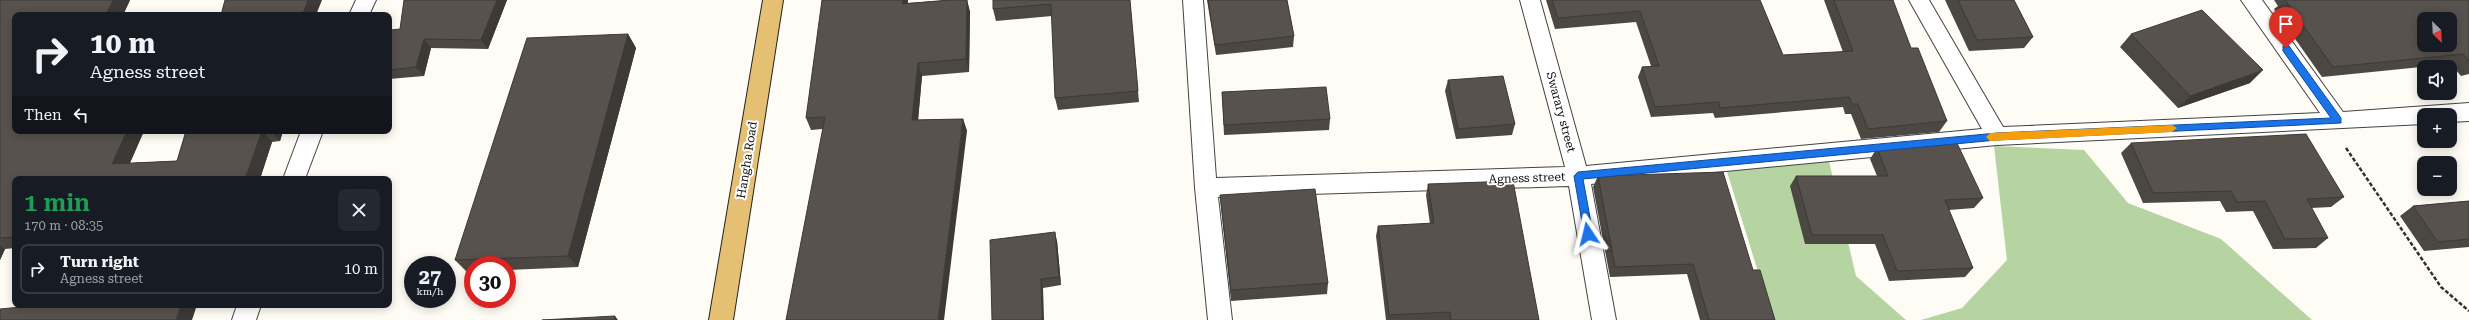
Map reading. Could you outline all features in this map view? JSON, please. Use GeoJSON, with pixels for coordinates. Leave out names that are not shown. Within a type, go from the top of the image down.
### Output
{"type":"FeatureCollection","features":[{"type":"Feature","properties":{"kind":"highway","name":"Hangha Road"},"geometry":{"type":"LineString","coordinates":[[721,320],[773,0]]}},
{"type":"Feature","properties":{"kind":"street"},"geometry":{"type":"LineString","coordinates":[[361,12],[366,0]]}},
{"type":"Feature","properties":{"kind":"street"},"geometry":{"type":"LineString","coordinates":[[1193,0],[1206,188],[1220,320]]}},
{"type":"Feature","properties":{"kind":"street","name":"Swarary street"},"geometry":{"type":"LineString","coordinates":[[1530,0],[1578,176],[1604,320]]}},
{"type":"Feature","properties":{"kind":"street"},"geometry":{"type":"LineString","coordinates":[[1919,0],[1997,136]]}},
{"type":"Feature","properties":{"kind":"street"},"geometry":{"type":"LineString","coordinates":[[2252,0],[2338,121]]}},
{"type":"Feature","properties":{"kind":"street","name":"Agness street"},"geometry":{"type":"LineString","coordinates":[[1206,188],[1578,176],[1997,136],[2338,121],[2469,112]]}},
{"type":"Feature","properties":{"kind":"street"},"geometry":{"type":"LineString","coordinates":[[295,176],[311,134]]}},
{"type":"Feature","properties":{"kind":"street"},"geometry":{"type":"LineString","coordinates":[[244,320],[248,308]]}},
{"type":"Feature","properties":{"kind":"path"},"geometry":{"type":"LineString","coordinates":[[2338,121],[2341,140],[2441,287],[2469,311]]}},
{"type":"Feature","properties":{"kind":"green space"},"geometry":{"type":"Polygon","coordinates":[[[1994,146],[2084,150],[2128,203],[2221,239],[2312,320],[1921,320],[1962,308],[2007,260],[1994,146]]]}},
{"type":"Feature","properties":{"kind":"green space"},"geometry":{"type":"Polygon","coordinates":[[[1828,157],[1856,276],[1906,320],[1773,320],[1724,162],[1828,157]]]}},
{"type":"Feature","properties":{"kind":"building"},"geometry":{"type":"Polygon","coordinates":[[[0,0],[113,0],[107,12],[12,12],[12,134],[126,134],[112,164],[177,161],[185,134],[261,134],[246,176],[12,176],[12,237],[0,238],[0,0]]]}},
{"type":"Feature","properties":{"kind":"building"},"geometry":{"type":"Polygon","coordinates":[[[225,0],[308,0],[303,12],[222,12],[225,0]]]}},
{"type":"Feature","properties":{"kind":"building"},"geometry":{"type":"Polygon","coordinates":[[[404,0],[497,0],[481,40],[424,39],[416,67],[392,70],[392,30],[400,29],[404,0]]]}},
{"type":"Feature","properties":{"kind":"building"},"geometry":{"type":"Polygon","coordinates":[[[822,0],[903,0],[902,4],[967,0],[966,59],[918,63],[912,120],[963,119],[938,320],[786,320],[825,117],[806,118],[822,0]]]}},
{"type":"Feature","properties":{"kind":"building"},"geometry":{"type":"Polygon","coordinates":[[[993,0],[1130,0],[1138,91],[1055,98],[1051,4],[993,9],[993,0]]]}},
{"type":"Feature","properties":{"kind":"building"},"geometry":{"type":"Polygon","coordinates":[[[1208,0],[1287,0],[1294,36],[1215,45],[1208,0]]]}},
{"type":"Feature","properties":{"kind":"building"},"geometry":{"type":"Polygon","coordinates":[[[1552,0],[1760,0],[1783,55],[1853,51],[1834,0],[1893,0],[1911,48],[1918,48],[1947,121],[1868,129],[1858,104],[1852,104],[1849,97],[1720,108],[1719,102],[1655,107],[1642,67],[1659,66],[1640,11],[1558,18],[1552,0]]]}},
{"type":"Feature","properties":{"kind":"building"},"geometry":{"type":"Polygon","coordinates":[[[1958,0],[2014,0],[2033,37],[1977,40],[1958,0]]]}},
{"type":"Feature","properties":{"kind":"building"},"geometry":{"type":"Polygon","coordinates":[[[2285,0],[2469,0],[2469,61],[2463,54],[2333,67],[2285,0]]]}},
{"type":"Feature","properties":{"kind":"building"},"geometry":{"type":"Polygon","coordinates":[[[2202,10],[2263,70],[2190,96],[2131,34],[2202,10]]]}},
{"type":"Feature","properties":{"kind":"building"},"geometry":{"type":"Polygon","coordinates":[[[628,34],[568,256],[516,258],[516,256],[464,256],[464,260],[456,260],[456,257],[527,38],[628,34]]]}},
{"type":"Feature","properties":{"kind":"building"},"geometry":{"type":"Polygon","coordinates":[[[1503,76],[1515,124],[1458,129],[1448,80],[1503,76]]]}},
{"type":"Feature","properties":{"kind":"building"},"geometry":{"type":"Polygon","coordinates":[[[1326,87],[1330,119],[1224,125],[1222,92],[1326,87]]]}},
{"type":"Feature","properties":{"kind":"building"},"geometry":{"type":"Polygon","coordinates":[[[2306,134],[2344,197],[2307,199],[2328,238],[2285,239],[2265,201],[2237,202],[2231,191],[2153,193],[2131,143],[2306,134]]]}},
{"type":"Feature","properties":{"kind":"building"},"geometry":{"type":"Polygon","coordinates":[[[1956,141],[1983,198],[1945,200],[1973,268],[1897,271],[1883,235],[1812,235],[1796,176],[1888,176],[1877,148],[1956,141]]]}},
{"type":"Feature","properties":{"kind":"building"},"geometry":{"type":"Polygon","coordinates":[[[1723,172],[1753,270],[1760,270],[1775,320],[1709,320],[1693,264],[1615,267],[1598,176],[1723,172]]]}},
{"type":"Feature","properties":{"kind":"building"},"geometry":{"type":"Polygon","coordinates":[[[1513,181],[1539,320],[1451,320],[1450,312],[1389,315],[1378,226],[1434,223],[1428,184],[1513,181]]]}},
{"type":"Feature","properties":{"kind":"building"},"geometry":{"type":"Polygon","coordinates":[[[1315,189],[1328,283],[1231,290],[1220,195],[1315,189]]]}},
{"type":"Feature","properties":{"kind":"building"},"geometry":{"type":"Polygon","coordinates":[[[2469,201],[2469,239],[2438,242],[2413,206],[2469,201]]]}},
{"type":"Feature","properties":{"kind":"building"},"geometry":{"type":"Polygon","coordinates":[[[1055,232],[1059,277],[1041,279],[1042,320],[992,320],[990,240],[1055,232]]]}},
{"type":"Feature","properties":{"kind":"building"},"geometry":{"type":"Polygon","coordinates":[[[180,308],[176,320],[0,320],[0,309],[180,308]]]}},
{"type":"Feature","properties":{"kind":"building"},"geometry":{"type":"Polygon","coordinates":[[[615,316],[614,320],[542,320],[615,316]]]}},
{"type":"Feature","properties":{"kind":"slow traffic"},"geometry":{"type":"LineString","coordinates":[[1990,137],[2172,128]]}},
{"type":"Feature","properties":{"kind":"route"},"geometry":{"type":"LineString","coordinates":[[1588,234],[1578,176],[1997,136],[2338,121],[2286,48]]}}]}
